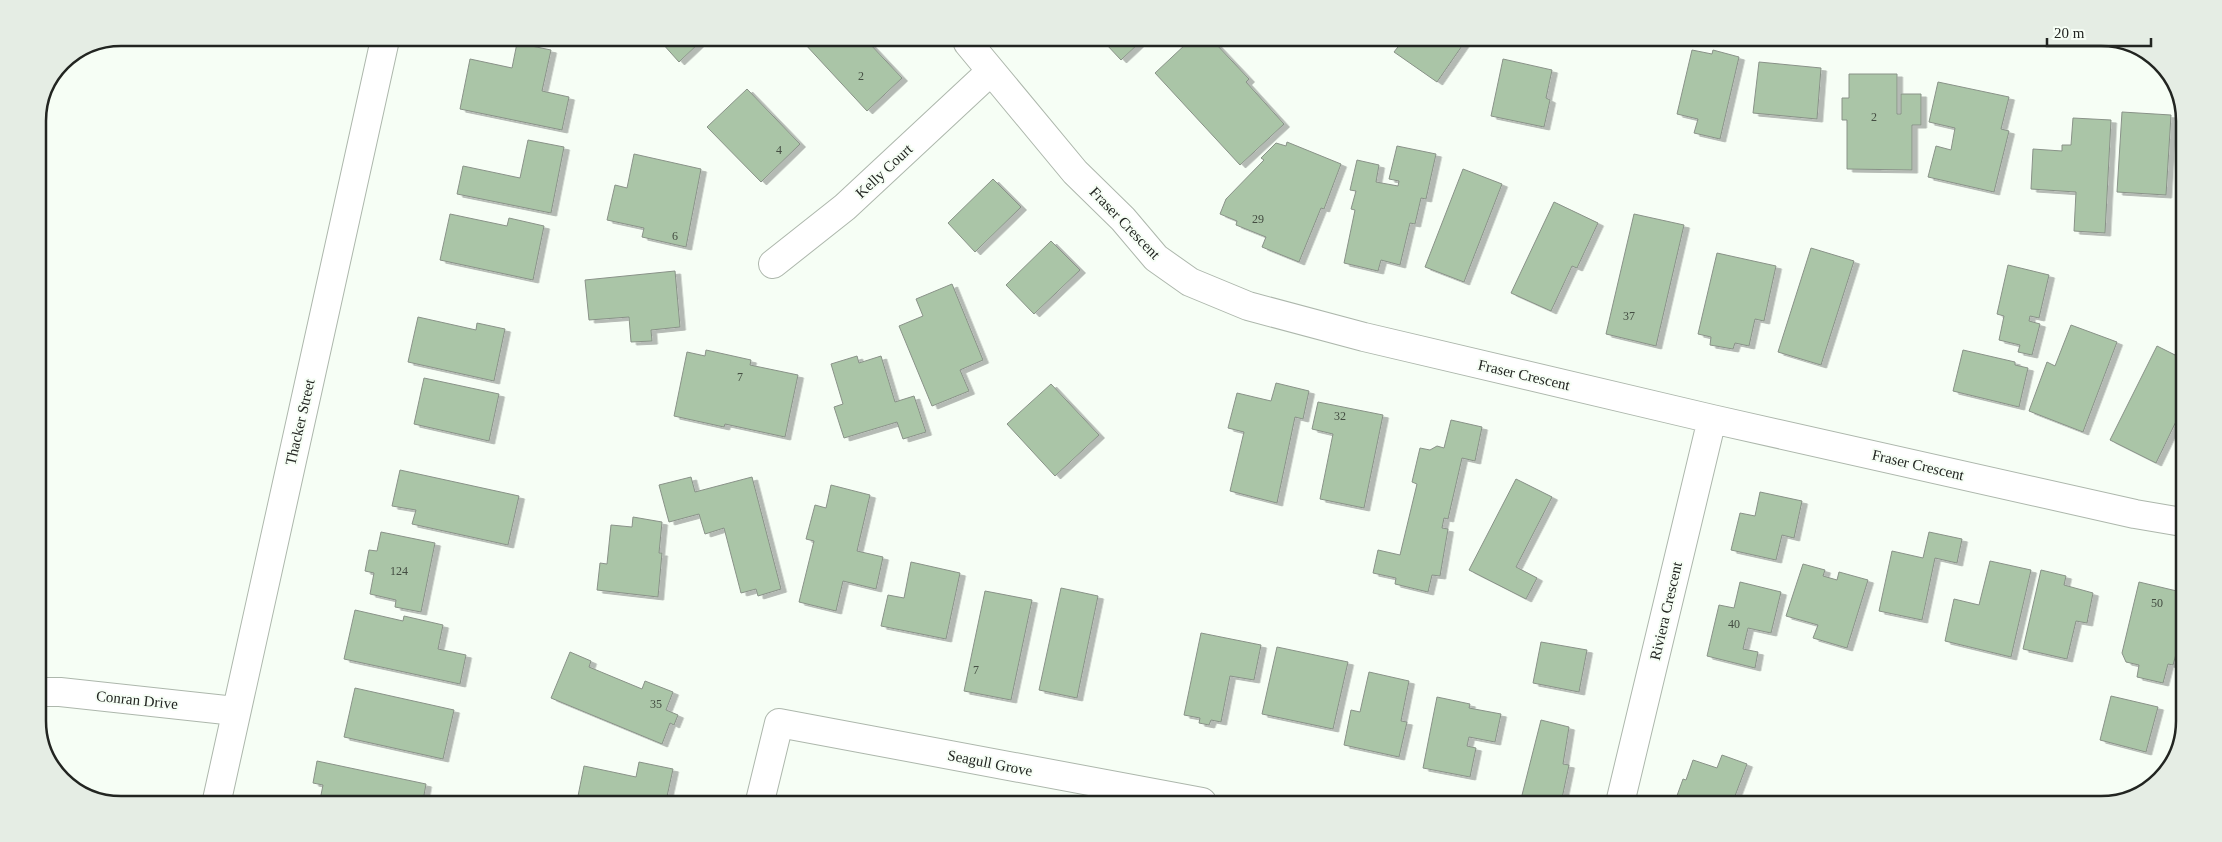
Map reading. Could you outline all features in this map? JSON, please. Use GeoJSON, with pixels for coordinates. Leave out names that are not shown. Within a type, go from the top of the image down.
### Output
{"type":"FeatureCollection","features":[{"type":"Feature","properties":{"kind":"street","name":"Thacker Street"},"geometry":{"type":"LineString","coordinates":[[218,796],[235,711],[384,46]]}},
{"type":"Feature","properties":{"kind":"street","name":"Fraser Crescent"},"geometry":{"type":"LineString","coordinates":[[970,46],[1075,172],[1123,219],[1156,258],[1190,282],[1248,306],[1296,320],[1712,419],[2135,514],[2176,521]]}},
{"type":"Feature","properties":{"kind":"street","name":"Kelly Court"},"geometry":{"type":"LineString","coordinates":[[773,264],[845,207],[990,72]]}},
{"type":"Feature","properties":{"kind":"street","name":"Riviera Crescent"},"geometry":{"type":"LineString","coordinates":[[1622,796],[1712,419]]}},
{"type":"Feature","properties":{"kind":"street","name":"Conran Drive"},"geometry":{"type":"LineString","coordinates":[[46,692],[235,711]]}},
{"type":"Feature","properties":{"kind":"street","name":"Seagull Grove"},"geometry":{"type":"LineString","coordinates":[[761,796],[778,723],[1170,796]]}},
{"type":"Feature","properties":{"kind":"building"},"geometry":{"type":"Polygon","coordinates":[[[516,46],[532,46],[551,50],[542,91],[569,97],[562,130],[460,109],[470,59],[512,68],[516,46]]]}},
{"type":"Feature","properties":{"kind":"building"},"geometry":{"type":"Polygon","coordinates":[[[665,46],[696,46],[679,62],[665,46]]]}},
{"type":"Feature","properties":{"kind":"building"},"geometry":{"type":"Polygon","coordinates":[[[807,46],[872,46],[902,78],[867,111],[807,46]]]}},
{"type":"Feature","properties":{"kind":"building"},"geometry":{"type":"Polygon","coordinates":[[[1108,46],[1136,46],[1121,60],[1108,46]]]}},
{"type":"Feature","properties":{"kind":"building"},"geometry":{"type":"Polygon","coordinates":[[[1184,46],[1218,46],[1249,79],[1246,82],[1284,124],[1240,165],[1155,73],[1184,46]]]}},
{"type":"Feature","properties":{"kind":"building"},"geometry":{"type":"Polygon","coordinates":[[[1399,46],[1462,46],[1437,82],[1394,52],[1399,46]]]}},
{"type":"Feature","properties":{"kind":"building"},"geometry":{"type":"Polygon","coordinates":[[[1692,50],[1712,54],[1713,50],[1739,57],[1720,139],[1694,133],[1698,119],[1677,114],[1692,50]]]}},
{"type":"Feature","properties":{"kind":"building"},"geometry":{"type":"Polygon","coordinates":[[[1503,59],[1552,70],[1546,98],[1550,100],[1544,127],[1491,116],[1503,59]]]}},
{"type":"Feature","properties":{"kind":"building"},"geometry":{"type":"Polygon","coordinates":[[[1759,62],[1821,68],[1817,119],[1753,113],[1759,62]]]}},
{"type":"Feature","properties":{"kind":"building"},"geometry":{"type":"Polygon","coordinates":[[[1849,74],[1897,74],[1897,114],[1901,114],[1901,94],[1921,94],[1921,125],[1912,125],[1912,170],[1847,169],[1847,120],[1842,120],[1842,98],[1849,98],[1849,74]]]}},
{"type":"Feature","properties":{"kind":"building"},"geometry":{"type":"Polygon","coordinates":[[[1938,82],[2009,97],[2001,129],[2009,131],[1994,192],[1928,177],[1936,146],[1951,150],[1955,128],[1929,122],[1938,82]]]}},
{"type":"Feature","properties":{"kind":"building"},"geometry":{"type":"Polygon","coordinates":[[[747,89],[800,144],[761,182],[707,127],[747,89]]]}},
{"type":"Feature","properties":{"kind":"building"},"geometry":{"type":"Polygon","coordinates":[[[2122,112],[2171,115],[2166,195],[2117,192],[2122,112]]]}},
{"type":"Feature","properties":{"kind":"building"},"geometry":{"type":"Polygon","coordinates":[[[2073,118],[2111,120],[2105,233],[2074,231],[2076,192],[2031,189],[2033,149],[2062,151],[2062,145],[2071,145],[2073,118]]]}},
{"type":"Feature","properties":{"kind":"building"},"geometry":{"type":"Polygon","coordinates":[[[528,140],[564,147],[551,213],[457,194],[463,166],[520,178],[528,140]]]}},
{"type":"Feature","properties":{"kind":"building"},"geometry":{"type":"Polygon","coordinates":[[[1287,142],[1341,164],[1324,209],[1321,208],[1299,262],[1262,247],[1266,237],[1236,225],[1237,221],[1220,214],[1226,199],[1264,160],[1261,158],[1276,143],[1286,146],[1287,142]]]}},
{"type":"Feature","properties":{"kind":"building"},"geometry":{"type":"Polygon","coordinates":[[[1397,146],[1436,154],[1426,199],[1421,198],[1415,224],[1410,223],[1400,265],[1381,260],[1378,271],[1344,263],[1355,210],[1351,209],[1356,191],[1350,190],[1357,160],[1379,165],[1376,182],[1398,186],[1399,181],[1389,179],[1397,146]]]}},
{"type":"Feature","properties":{"kind":"building"},"geometry":{"type":"Polygon","coordinates":[[[634,154],[701,169],[686,247],[642,237],[644,228],[607,220],[615,185],[627,188],[634,154]]]}},
{"type":"Feature","properties":{"kind":"building"},"geometry":{"type":"Polygon","coordinates":[[[1463,169],[1502,184],[1464,282],[1425,267],[1463,169]]]}},
{"type":"Feature","properties":{"kind":"building"},"geometry":{"type":"Polygon","coordinates":[[[993,179],[1021,207],[975,252],[948,223],[993,179]]]}},
{"type":"Feature","properties":{"kind":"building"},"geometry":{"type":"Polygon","coordinates":[[[1554,202],[1598,223],[1577,268],[1572,266],[1551,311],[1511,293],[1554,202]]]}},
{"type":"Feature","properties":{"kind":"building"},"geometry":{"type":"Polygon","coordinates":[[[450,214],[507,226],[509,218],[544,226],[533,280],[440,260],[450,214]]]}},
{"type":"Feature","properties":{"kind":"building"},"geometry":{"type":"Polygon","coordinates":[[[1634,214],[1684,225],[1656,346],[1606,334],[1634,214]]]}},
{"type":"Feature","properties":{"kind":"building"},"geometry":{"type":"Polygon","coordinates":[[[1051,241],[1080,270],[1034,314],[1006,285],[1051,241]]]}},
{"type":"Feature","properties":{"kind":"building"},"geometry":{"type":"Polygon","coordinates":[[[1811,248],[1854,261],[1821,365],[1778,352],[1811,248]]]}},
{"type":"Feature","properties":{"kind":"building"},"geometry":{"type":"Polygon","coordinates":[[[1717,253],[1776,266],[1764,321],[1755,319],[1749,346],[1735,343],[1733,349],[1710,345],[1711,337],[1698,334],[1717,253]]]}},
{"type":"Feature","properties":{"kind":"building"},"geometry":{"type":"Polygon","coordinates":[[[2008,265],[2049,275],[2039,318],[2030,316],[2029,321],[2040,324],[2032,355],[2018,352],[2020,345],[1999,340],[2004,316],[1997,314],[2008,265]]]}},
{"type":"Feature","properties":{"kind":"building"},"geometry":{"type":"Polygon","coordinates":[[[675,271],[680,327],[651,330],[652,341],[631,342],[629,317],[589,320],[585,280],[675,271]]]}},
{"type":"Feature","properties":{"kind":"building"},"geometry":{"type":"Polygon","coordinates":[[[952,284],[983,360],[960,370],[969,391],[932,406],[899,326],[923,316],[916,299],[952,284]]]}},
{"type":"Feature","properties":{"kind":"building"},"geometry":{"type":"Polygon","coordinates":[[[418,317],[476,330],[477,323],[505,329],[494,381],[408,362],[418,317]]]}},
{"type":"Feature","properties":{"kind":"building"},"geometry":{"type":"Polygon","coordinates":[[[2071,325],[2117,342],[2083,432],[2029,411],[2047,362],[2055,366],[2071,325]]]}},
{"type":"Feature","properties":{"kind":"building"},"geometry":{"type":"Polygon","coordinates":[[[2157,346],[2176,356],[2176,421],[2156,463],[2110,440],[2157,346]]]}},
{"type":"Feature","properties":{"kind":"building"},"geometry":{"type":"Polygon","coordinates":[[[706,350],[751,360],[750,365],[798,375],[785,437],[725,424],[724,427],[674,416],[687,352],[705,356],[706,350]]]}},
{"type":"Feature","properties":{"kind":"building"},"geometry":{"type":"Polygon","coordinates":[[[1963,350],[2015,362],[2015,365],[2028,368],[2019,407],[1953,391],[1963,350]]]}},
{"type":"Feature","properties":{"kind":"building"},"geometry":{"type":"Polygon","coordinates":[[[857,356],[859,363],[881,356],[895,402],[914,396],[926,432],[903,439],[897,422],[844,438],[834,407],[843,404],[831,364],[857,356]]]}},
{"type":"Feature","properties":{"kind":"building"},"geometry":{"type":"Polygon","coordinates":[[[424,378],[499,394],[489,441],[414,424],[424,378]]]}},
{"type":"Feature","properties":{"kind":"building"},"geometry":{"type":"Polygon","coordinates":[[[1276,383],[1309,391],[1303,419],[1295,417],[1277,503],[1230,491],[1244,432],[1228,428],[1237,393],[1271,401],[1276,383]]]}},
{"type":"Feature","properties":{"kind":"building"},"geometry":{"type":"Polygon","coordinates":[[[1051,384],[1099,435],[1055,476],[1007,424],[1051,384]]]}},
{"type":"Feature","properties":{"kind":"building"},"geometry":{"type":"Polygon","coordinates":[[[1318,402],[1383,415],[1364,508],[1320,499],[1333,434],[1312,429],[1318,402]]]}},
{"type":"Feature","properties":{"kind":"building"},"geometry":{"type":"Polygon","coordinates":[[[1451,420],[1482,427],[1475,461],[1462,458],[1448,519],[1444,518],[1442,528],[1448,529],[1440,576],[1432,575],[1428,592],[1395,584],[1396,578],[1373,573],[1378,550],[1400,555],[1417,484],[1412,482],[1420,448],[1430,450],[1437,446],[1444,448],[1451,420]]]}},
{"type":"Feature","properties":{"kind":"building"},"geometry":{"type":"Polygon","coordinates":[[[400,470],[519,496],[508,545],[412,524],[416,510],[392,506],[400,470]]]}},
{"type":"Feature","properties":{"kind":"building"},"geometry":{"type":"Polygon","coordinates":[[[691,477],[695,492],[752,477],[781,589],[758,596],[756,589],[741,593],[724,528],[705,534],[699,514],[669,522],[659,485],[691,477]]]}},
{"type":"Feature","properties":{"kind":"building"},"geometry":{"type":"Polygon","coordinates":[[[1516,479],[1552,497],[1516,567],[1537,578],[1526,599],[1469,570],[1516,479]]]}},
{"type":"Feature","properties":{"kind":"building"},"geometry":{"type":"Polygon","coordinates":[[[831,485],[870,495],[857,551],[883,557],[876,589],[843,581],[836,611],[799,602],[814,541],[806,539],[815,505],[826,508],[831,485]]]}},
{"type":"Feature","properties":{"kind":"building"},"geometry":{"type":"Polygon","coordinates":[[[1760,492],[1802,501],[1794,538],[1782,535],[1776,560],[1731,550],[1740,513],[1755,516],[1760,492]]]}},
{"type":"Feature","properties":{"kind":"building"},"geometry":{"type":"Polygon","coordinates":[[[633,517],[662,522],[659,553],[662,553],[658,597],[597,590],[600,563],[607,564],[611,525],[632,527],[633,517]]]}},
{"type":"Feature","properties":{"kind":"building"},"geometry":{"type":"Polygon","coordinates":[[[381,532],[435,543],[421,612],[395,607],[396,600],[370,594],[374,573],[365,571],[369,550],[377,551],[381,532]]]}},
{"type":"Feature","properties":{"kind":"building"},"geometry":{"type":"Polygon","coordinates":[[[1929,532],[1962,539],[1957,563],[1935,558],[1922,620],[1879,611],[1892,551],[1923,558],[1929,532]]]}},
{"type":"Feature","properties":{"kind":"building"},"geometry":{"type":"Polygon","coordinates":[[[1990,561],[2031,570],[2011,657],[1945,641],[1954,599],[1979,605],[1990,561]]]}},
{"type":"Feature","properties":{"kind":"building"},"geometry":{"type":"Polygon","coordinates":[[[911,562],[960,573],[946,639],[881,626],[888,595],[904,598],[911,562]]]}},
{"type":"Feature","properties":{"kind":"building"},"geometry":{"type":"Polygon","coordinates":[[[1803,564],[1825,570],[1823,576],[1837,580],[1839,572],[1868,580],[1847,648],[1813,638],[1818,625],[1786,616],[1803,564]]]}},
{"type":"Feature","properties":{"kind":"building"},"geometry":{"type":"Polygon","coordinates":[[[2041,570],[2066,576],[2064,585],[2093,593],[2087,623],[2076,621],[2067,659],[2023,649],[2041,570]]]}},
{"type":"Feature","properties":{"kind":"building"},"geometry":{"type":"Polygon","coordinates":[[[1740,582],[1781,592],[1771,633],[1748,628],[1743,649],[1758,652],[1755,668],[1707,656],[1719,605],[1734,608],[1740,582]]]}},
{"type":"Feature","properties":{"kind":"building"},"geometry":{"type":"Polygon","coordinates":[[[2139,582],[2176,591],[2176,654],[2173,665],[2168,664],[2163,683],[2137,677],[2139,665],[2126,662],[2122,653],[2139,582]]]}},
{"type":"Feature","properties":{"kind":"building"},"geometry":{"type":"Polygon","coordinates":[[[1061,588],[1098,596],[1077,698],[1039,690],[1061,588]]]}},
{"type":"Feature","properties":{"kind":"building"},"geometry":{"type":"Polygon","coordinates":[[[985,591],[1032,600],[1011,700],[964,691],[985,591]]]}},
{"type":"Feature","properties":{"kind":"building"},"geometry":{"type":"Polygon","coordinates":[[[355,610],[403,621],[404,616],[443,625],[438,649],[466,655],[460,684],[344,659],[355,610]]]}},
{"type":"Feature","properties":{"kind":"building"},"geometry":{"type":"Polygon","coordinates":[[[1201,633],[1261,645],[1254,680],[1230,676],[1221,722],[1211,720],[1209,725],[1199,723],[1200,718],[1184,715],[1201,633]]]}},
{"type":"Feature","properties":{"kind":"building"},"geometry":{"type":"Polygon","coordinates":[[[1541,642],[1587,650],[1579,692],[1533,683],[1541,642]]]}},
{"type":"Feature","properties":{"kind":"building"},"geometry":{"type":"Polygon","coordinates":[[[1277,647],[1348,662],[1333,729],[1262,714],[1277,647]]]}},
{"type":"Feature","properties":{"kind":"building"},"geometry":{"type":"Polygon","coordinates":[[[570,652],[591,661],[589,667],[642,689],[645,681],[673,692],[666,710],[678,715],[674,725],[670,723],[662,744],[551,698],[570,652]]]}},
{"type":"Feature","properties":{"kind":"building"},"geometry":{"type":"Polygon","coordinates":[[[1369,672],[1409,681],[1401,721],[1407,722],[1399,757],[1344,745],[1351,710],[1360,712],[1369,672]]]}},
{"type":"Feature","properties":{"kind":"building"},"geometry":{"type":"Polygon","coordinates":[[[355,688],[454,710],[443,759],[344,737],[355,688]]]}},
{"type":"Feature","properties":{"kind":"building"},"geometry":{"type":"Polygon","coordinates":[[[2111,696],[2158,707],[2146,752],[2100,740],[2111,696]]]}},
{"type":"Feature","properties":{"kind":"building"},"geometry":{"type":"Polygon","coordinates":[[[1437,697],[1470,704],[1469,708],[1501,714],[1495,742],[1469,737],[1467,746],[1476,748],[1470,777],[1423,768],[1437,697]]]}},
{"type":"Feature","properties":{"kind":"building"},"geometry":{"type":"Polygon","coordinates":[[[1541,720],[1569,727],[1563,764],[1569,765],[1562,796],[1522,796],[1541,720]]]}},
{"type":"Feature","properties":{"kind":"building"},"geometry":{"type":"Polygon","coordinates":[[[1722,755],[1747,764],[1735,796],[1677,796],[1683,779],[1686,780],[1693,760],[1717,768],[1722,755]]]}},
{"type":"Feature","properties":{"kind":"building"},"geometry":{"type":"Polygon","coordinates":[[[317,761],[426,784],[424,796],[321,796],[323,785],[313,783],[317,761]]]}},
{"type":"Feature","properties":{"kind":"building"},"geometry":{"type":"Polygon","coordinates":[[[639,762],[673,769],[667,796],[578,796],[584,766],[636,777],[639,762]]]}}]}
